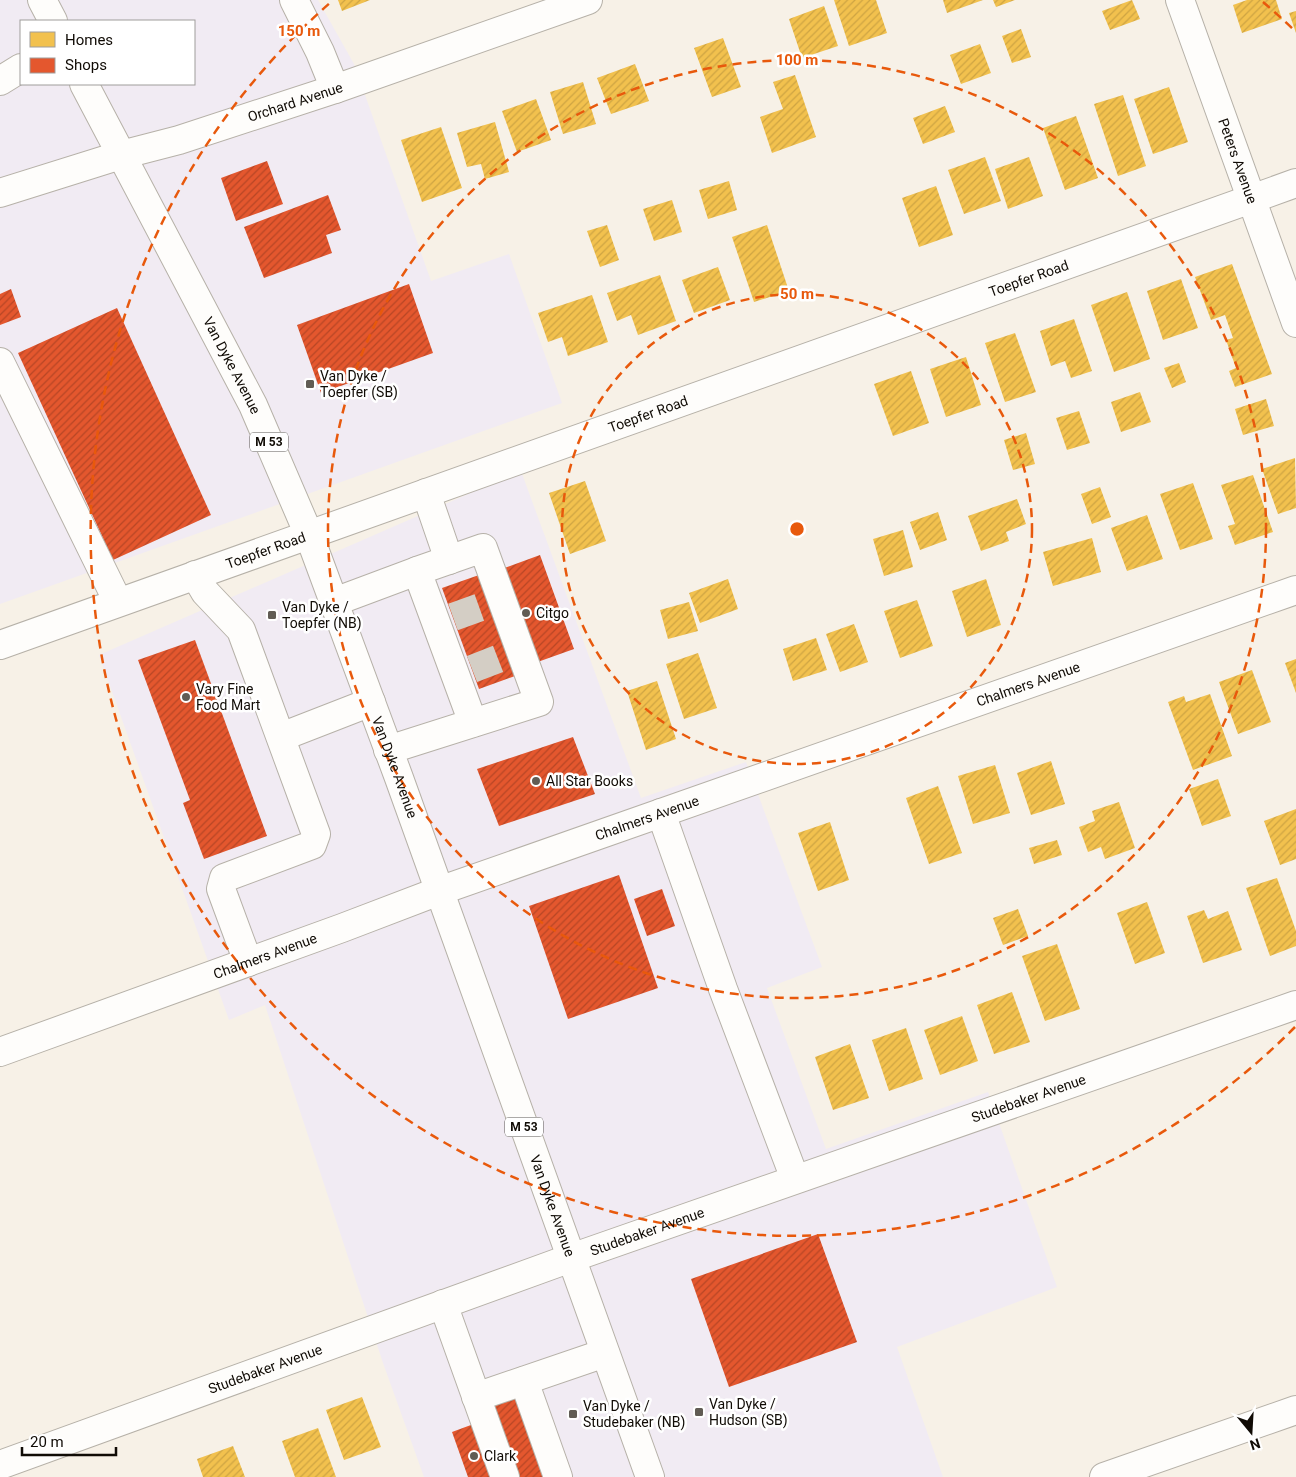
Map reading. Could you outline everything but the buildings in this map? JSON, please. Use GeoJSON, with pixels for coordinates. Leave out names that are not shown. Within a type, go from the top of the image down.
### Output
{"type":"FeatureCollection","features":[{"type":"Feature","properties":{"kind":"street"},"geometry":{"type":"LineString","coordinates":[[42,0],[52,20]]}},
{"type":"Feature","properties":{"kind":"street"},"geometry":{"type":"LineString","coordinates":[[294,0],[320,52],[335,89]]}},
{"type":"Feature","properties":{"kind":"street","name":"Orchard Avenue"},"geometry":{"type":"LineString","coordinates":[[0,193],[121,155],[179,140],[335,89],[588,0]]}},
{"type":"Feature","properties":{"kind":"street","name":"Peters Avenue"},"geometry":{"type":"LineString","coordinates":[[1180,0],[1296,323]]}},
{"type":"Feature","properties":{"kind":"street"},"geometry":{"type":"LineString","coordinates":[[0,81],[20,69]]}},
{"type":"Feature","properties":{"kind":"street","name":"Van Dyke Avenue"},"geometry":{"type":"LineString","coordinates":[[85,85],[253,405],[309,534],[650,1477]]}},
{"type":"Feature","properties":{"kind":"street","name":"Toepfer Road"},"geometry":{"type":"LineString","coordinates":[[0,645],[1296,184]]}},
{"type":"Feature","properties":{"kind":"street"},"geometry":{"type":"LineString","coordinates":[[0,362],[118,602]]}},
{"type":"Feature","properties":{"kind":"street"},"geometry":{"type":"LineString","coordinates":[[426,493],[449,560]]}},
{"type":"Feature","properties":{"kind":"street"},"geometry":{"type":"LineString","coordinates":[[334,602],[483,548],[496,601],[514,652],[539,702],[388,750]]}},
{"type":"Feature","properties":{"kind":"street"},"geometry":{"type":"LineString","coordinates":[[417,571],[444,620],[463,672],[473,723]]}},
{"type":"Feature","properties":{"kind":"street"},"geometry":{"type":"LineString","coordinates":[[195,576],[205,592],[242,630],[316,834],[312,845],[224,878],[221,889],[248,962]]}},
{"type":"Feature","properties":{"kind":"street","name":"Chalmers Avenue"},"geometry":{"type":"LineString","coordinates":[[0,1052],[439,891],[1296,590]]}},
{"type":"Feature","properties":{"kind":"street"},"geometry":{"type":"LineString","coordinates":[[281,736],[371,702]]}},
{"type":"Feature","properties":{"kind":"street"},"geometry":{"type":"LineString","coordinates":[[661,813],[723,989],[795,1179]]}},
{"type":"Feature","properties":{"kind":"street","name":"Studebaker Avenue"},"geometry":{"type":"LineString","coordinates":[[0,1465],[571,1258],[1296,1005]]}},
{"type":"Feature","properties":{"kind":"street"},"geometry":{"type":"LineString","coordinates":[[443,1304],[505,1477]]}},
{"type":"Feature","properties":{"kind":"street"},"geometry":{"type":"LineString","coordinates":[[476,1397],[606,1353]]}},
{"type":"Feature","properties":{"kind":"street"},"geometry":{"type":"LineString","coordinates":[[524,1381],[558,1477]]}},
{"type":"Feature","properties":{"kind":"street"},"geometry":{"type":"LineString","coordinates":[[1104,1477],[1296,1410]]}},
{"type":"Feature","properties":{"kind":"shaded area"},"geometry":{"type":"Polygon","coordinates":[[[0,0],[318,0],[354,64],[431,281],[509,254],[562,403],[0,604],[0,0]]]}},
{"type":"Feature","properties":{"kind":"shaded area"},"geometry":{"type":"Polygon","coordinates":[[[521,471],[641,798],[746,762],[822,967],[767,988],[826,1149],[988,1092],[1057,1287],[897,1347],[943,1477],[424,1477],[383,1363],[265,1005],[229,1020],[99,655],[521,471]]]}},
{"type":"Feature","properties":{"kind":"tunnel"},"geometry":{"type":"LineString","coordinates":[[453,617],[489,604]]}},
{"type":"Feature","properties":{"kind":"tunnel"},"geometry":{"type":"LineString","coordinates":[[472,669],[508,655]]}},
{"type":"Feature","properties":{"kind":"place","name":"Van Dyke / Toepfer (SB)"},"geometry":{"type":"Point","coordinates":[310,384]}},
{"type":"Feature","properties":{"kind":"place","name":"Citgo"},"geometry":{"type":"Point","coordinates":[526,613]}},
{"type":"Feature","properties":{"kind":"place","name":"Van Dyke / Toepfer (NB)"},"geometry":{"type":"Point","coordinates":[272,615]}},
{"type":"Feature","properties":{"kind":"place","name":"Vary Fine Food Mart"},"geometry":{"type":"Point","coordinates":[186,697]}},
{"type":"Feature","properties":{"kind":"place","name":"All Star Books"},"geometry":{"type":"Point","coordinates":[536,781]}},
{"type":"Feature","properties":{"kind":"place","name":"Van Dyke / Hudson (SB)"},"geometry":{"type":"Point","coordinates":[699,1412]}},
{"type":"Feature","properties":{"kind":"place","name":"Van Dyke / Studebaker (NB)"},"geometry":{"type":"Point","coordinates":[573,1414]}},
{"type":"Feature","properties":{"kind":"place","name":"Clark"},"geometry":{"type":"Point","coordinates":[474,1456]}}]}
